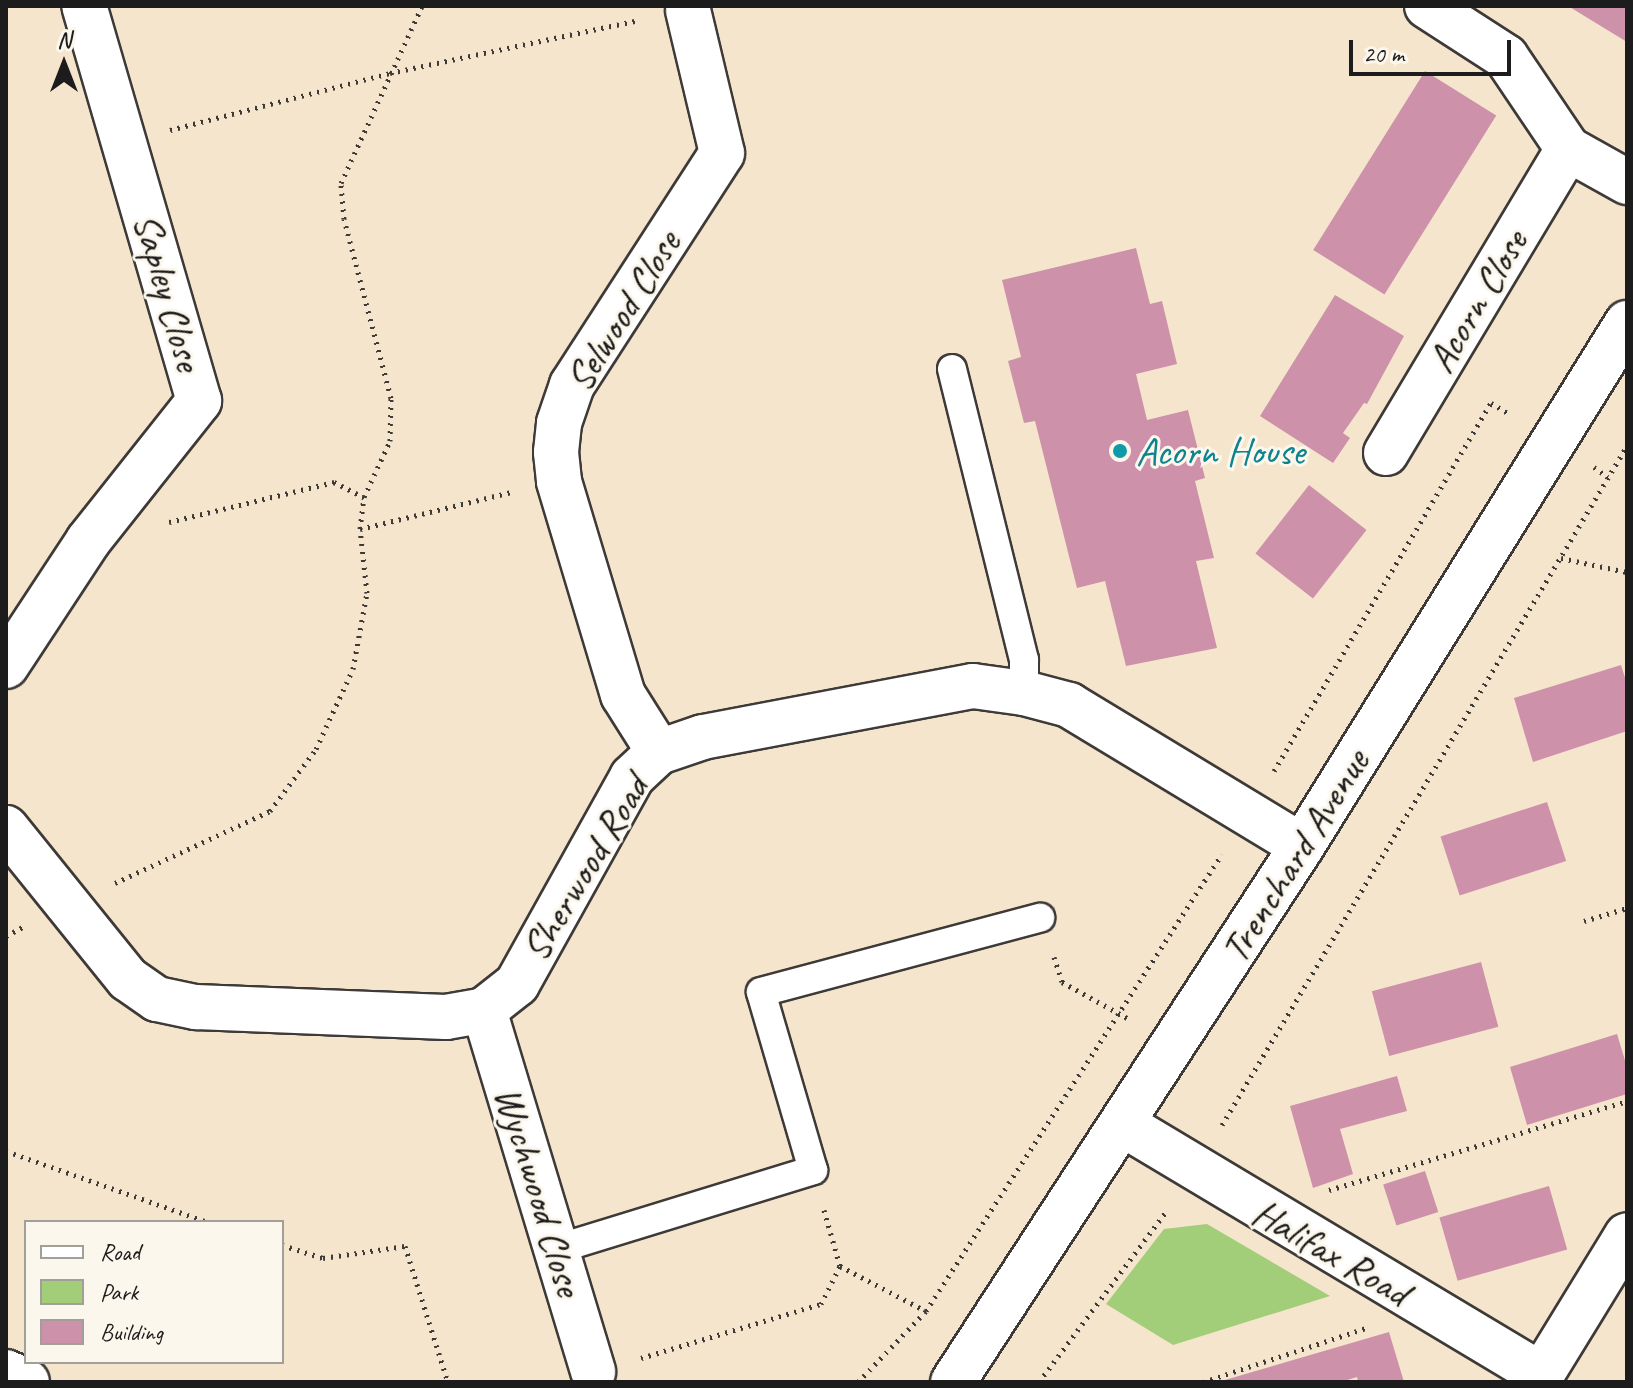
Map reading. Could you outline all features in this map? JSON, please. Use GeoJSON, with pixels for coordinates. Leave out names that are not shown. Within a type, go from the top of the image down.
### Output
{"type":"FeatureCollection","features":[{"type":"Feature","properties":{"kind":"street","name":"Sapley Close"},"geometry":{"type":"LineString","coordinates":[[6,666],[88,541],[199,401],[84,6]]}},
{"type":"Feature","properties":{"kind":"street"},"geometry":{"type":"LineString","coordinates":[[1427,6],[1506,57],[1568,149],[1627,182]]}},
{"type":"Feature","properties":{"kind":"street","name":"Selwood Close"},"geometry":{"type":"LineString","coordinates":[[659,752],[623,695],[559,481],[559,423],[572,385],[722,153],[688,8]]}},
{"type":"Feature","properties":{"kind":"street","name":"Acorn Close"},"geometry":{"type":"LineString","coordinates":[[1386,453],[1568,149]]}},
{"type":"Feature","properties":{"kind":"street","name":"Trenchard Avenue"},"geometry":{"type":"LineString","coordinates":[[953,1382],[1124,1125],[1302,846],[1627,323]]}},
{"type":"Feature","properties":{"kind":"street","name":"Sherwood Road"},"geometry":{"type":"LineString","coordinates":[[6,828],[128,979],[157,999],[196,1007],[446,1017],[484,1010],[517,984],[632,777],[659,752],[703,737],[973,686],[1024,693],[1069,705],[1302,846]]}},
{"type":"Feature","properties":{"kind":"street","name":"Wychwood Close"},"geometry":{"type":"LineString","coordinates":[[484,1010],[593,1372]]}},
{"type":"Feature","properties":{"kind":"street","name":"Halifax Road"},"geometry":{"type":"LineString","coordinates":[[1124,1125],[1539,1378]]}},
{"type":"Feature","properties":{"kind":"street"},"geometry":{"type":"LineString","coordinates":[[1539,1378],[1627,1235]]}},
{"type":"Feature","properties":{"kind":"street"},"geometry":{"type":"LineString","coordinates":[[6,1372],[27,1382]]}},
{"type":"Feature","properties":{"kind":"lane"},"geometry":{"type":"LineString","coordinates":[[952,369],[1024,660],[1024,693]]}},
{"type":"Feature","properties":{"kind":"lane"},"geometry":{"type":"LineString","coordinates":[[557,1249],[813,1170],[761,992],[1040,918]]}},
{"type":"Feature","properties":{"kind":"path"},"geometry":{"type":"LineString","coordinates":[[6,936],[270,811],[316,749],[353,669],[367,593],[360,529],[364,497],[390,441],[391,398],[344,219],[341,183],[422,6]]}},
{"type":"Feature","properties":{"kind":"path"},"geometry":{"type":"LineString","coordinates":[[123,141],[390,73],[688,8]]}},
{"type":"Feature","properties":{"kind":"path"},"geometry":{"type":"LineString","coordinates":[[1039,1382],[1196,1171],[1627,446]]}},
{"type":"Feature","properties":{"kind":"path"},"geometry":{"type":"LineString","coordinates":[[360,529],[559,481]]}},
{"type":"Feature","properties":{"kind":"path"},"geometry":{"type":"LineString","coordinates":[[165,523],[334,482],[364,497]]}},
{"type":"Feature","properties":{"kind":"path"},"geometry":{"type":"LineString","coordinates":[[1561,558],[1627,572]]}},
{"type":"Feature","properties":{"kind":"path"},"geometry":{"type":"LineString","coordinates":[[1584,921],[1627,908]]}},
{"type":"Feature","properties":{"kind":"path"},"geometry":{"type":"LineString","coordinates":[[1040,918],[1062,982],[1175,1044]]}},
{"type":"Feature","properties":{"kind":"path"},"geometry":{"type":"LineString","coordinates":[[1259,1210],[1627,1101]]}},
{"type":"Feature","properties":{"kind":"path"},"geometry":{"type":"LineString","coordinates":[[6,1151],[202,1220]]}},
{"type":"Feature","properties":{"kind":"path"},"geometry":{"type":"LineString","coordinates":[[593,1372],[821,1304],[840,1266],[813,1170]]}},
{"type":"Feature","properties":{"kind":"path"},"geometry":{"type":"LineString","coordinates":[[284,1246],[323,1258],[405,1246],[448,1382]]}},
{"type":"Feature","properties":{"kind":"path"},"geometry":{"type":"LineString","coordinates":[[840,1266],[926,1311],[858,1382]]}},
{"type":"Feature","properties":{"kind":"path"},"geometry":{"type":"LineString","coordinates":[[1203,1382],[1429,1309]]}},
{"type":"Feature","properties":{"kind":"green space"},"geometry":{"type":"Polygon","coordinates":[[[1207,1224],[1330,1296],[1173,1345],[1106,1304],[1164,1229],[1207,1224]]]}},
{"type":"Feature","properties":{"kind":"building"},"geometry":{"type":"Polygon","coordinates":[[[1568,6],[1627,6],[1627,42],[1568,6]]]}},
{"type":"Feature","properties":{"kind":"building"},"geometry":{"type":"Polygon","coordinates":[[[1425,71],[1496,116],[1384,294],[1313,250],[1425,71]]]}},
{"type":"Feature","properties":{"kind":"building","name":"Acorn House"},"geometry":{"type":"Polygon","coordinates":[[[1136,248],[1150,304],[1162,301],[1177,364],[1136,374],[1147,420],[1188,410],[1205,478],[1195,481],[1214,558],[1196,561],[1217,648],[1126,666],[1105,581],[1077,588],[1035,421],[1024,423],[1008,361],[1021,357],[1002,280],[1136,248]]]}},
{"type":"Feature","properties":{"kind":"building"},"geometry":{"type":"Polygon","coordinates":[[[1335,295],[1404,336],[1367,404],[1364,403],[1343,433],[1350,438],[1333,463],[1260,416],[1335,295]]]}},
{"type":"Feature","properties":{"kind":"building"},"geometry":{"type":"Polygon","coordinates":[[[1309,485],[1367,530],[1313,599],[1255,554],[1309,485]]]}},
{"type":"Feature","properties":{"kind":"building"},"geometry":{"type":"Polygon","coordinates":[[[1621,665],[1627,684],[1627,731],[1533,762],[1514,698],[1621,665]]]}},
{"type":"Feature","properties":{"kind":"building"},"geometry":{"type":"Polygon","coordinates":[[[1547,802],[1566,861],[1460,896],[1440,837],[1547,802]]]}},
{"type":"Feature","properties":{"kind":"building"},"geometry":{"type":"Polygon","coordinates":[[[1481,962],[1498,1027],[1389,1056],[1372,991],[1481,962]]]}},
{"type":"Feature","properties":{"kind":"building"},"geometry":{"type":"Polygon","coordinates":[[[1617,1034],[1627,1067],[1627,1094],[1527,1125],[1510,1067],[1617,1034]]]}},
{"type":"Feature","properties":{"kind":"building"},"geometry":{"type":"Polygon","coordinates":[[[1397,1076],[1407,1111],[1340,1129],[1353,1174],[1313,1188],[1290,1106],[1397,1076]]]}},
{"type":"Feature","properties":{"kind":"building"},"geometry":{"type":"Polygon","coordinates":[[[1425,1171],[1438,1212],[1396,1225],[1383,1185],[1425,1171]]]}},
{"type":"Feature","properties":{"kind":"building"},"geometry":{"type":"Polygon","coordinates":[[[1549,1186],[1567,1249],[1458,1281],[1439,1217],[1549,1186]]]}},
{"type":"Feature","properties":{"kind":"building"},"geometry":{"type":"Polygon","coordinates":[[[1389,1332],[1404,1382],[1358,1382],[1357,1377],[1341,1382],[1218,1382],[1389,1332]]]}},
{"type":"Feature","properties":{"kind":"place","name":"Acorn House"},"geometry":{"type":"Point","coordinates":[1120,451]}}]}
